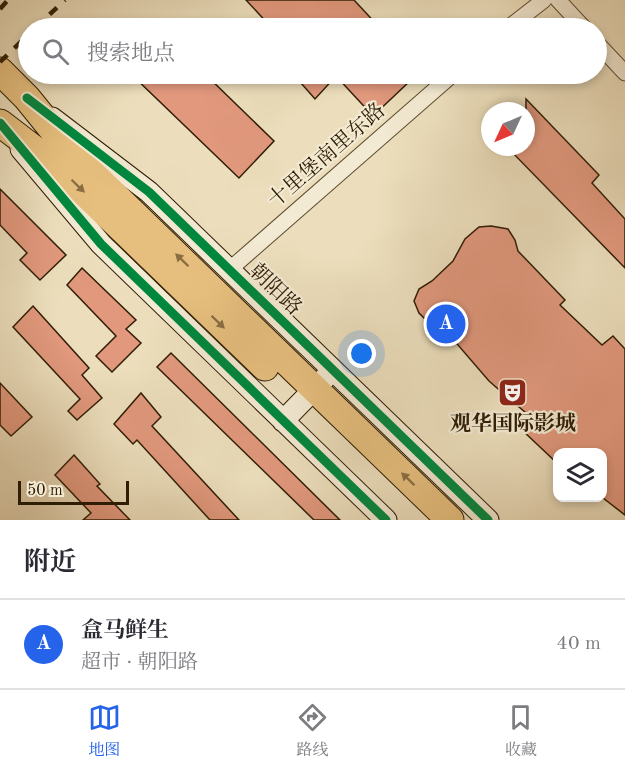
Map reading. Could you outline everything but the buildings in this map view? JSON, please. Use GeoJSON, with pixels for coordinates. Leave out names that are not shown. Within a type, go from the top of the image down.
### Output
{"type":"FeatureCollection","features":[{"type":"Feature","properties":{"kind":"highway","name":"朝阳路"},"geometry":{"type":"LineString","coordinates":[[0,71],[27,98],[74,156],[308,395],[423,520]]}},
{"type":"Feature","properties":{"kind":"highway","name":"朝阳路"},"geometry":{"type":"LineString","coordinates":[[0,123],[60,169],[308,395],[450,520]]}},
{"type":"Feature","properties":{"kind":"street"},"geometry":{"type":"LineString","coordinates":[[521,18],[544,0]]}},
{"type":"Feature","properties":{"kind":"street"},"geometry":{"type":"LineString","coordinates":[[558,0],[575,18]]}},
{"type":"Feature","properties":{"kind":"street"},"geometry":{"type":"LineString","coordinates":[[607,53],[625,72]]}},
{"type":"Feature","properties":{"kind":"street","name":"十里堡南里东路"},"geometry":{"type":"LineString","coordinates":[[229,270],[442,84]]}},
{"type":"Feature","properties":{"kind":"street","name":"朝阳路"},"geometry":{"type":"LineString","coordinates":[[27,98],[149,192],[229,270],[386,520]]}},
{"type":"Feature","properties":{"kind":"street","name":"朝阳路"},"geometry":{"type":"LineString","coordinates":[[308,395],[488,520]]}},
{"type":"Feature","properties":{"kind":"railway"},"geometry":{"type":"LineString","coordinates":[[0,9],[8,0]]}},
{"type":"Feature","properties":{"kind":"railway"},"geometry":{"type":"LineString","coordinates":[[46,18],[65,0]]}},
{"type":"Feature","properties":{"kind":"railway"},"geometry":{"type":"LineString","coordinates":[[0,62],[18,45]]}},
{"type":"Feature","properties":{"kind":"cycle path"},"geometry":{"type":"LineString","coordinates":[[27,98],[149,192],[488,520]]}},
{"type":"Feature","properties":{"kind":"cycle path"},"geometry":{"type":"LineString","coordinates":[[0,123],[101,244],[386,520]]}},
{"type":"Feature","properties":{"kind":"place","name":"盒马鲜生"},"geometry":{"type":"Point","coordinates":[446,324]}},
{"type":"Feature","properties":{"kind":"place","name":"观华国际影城"},"geometry":{"type":"Point","coordinates":[513,393]}}]}
